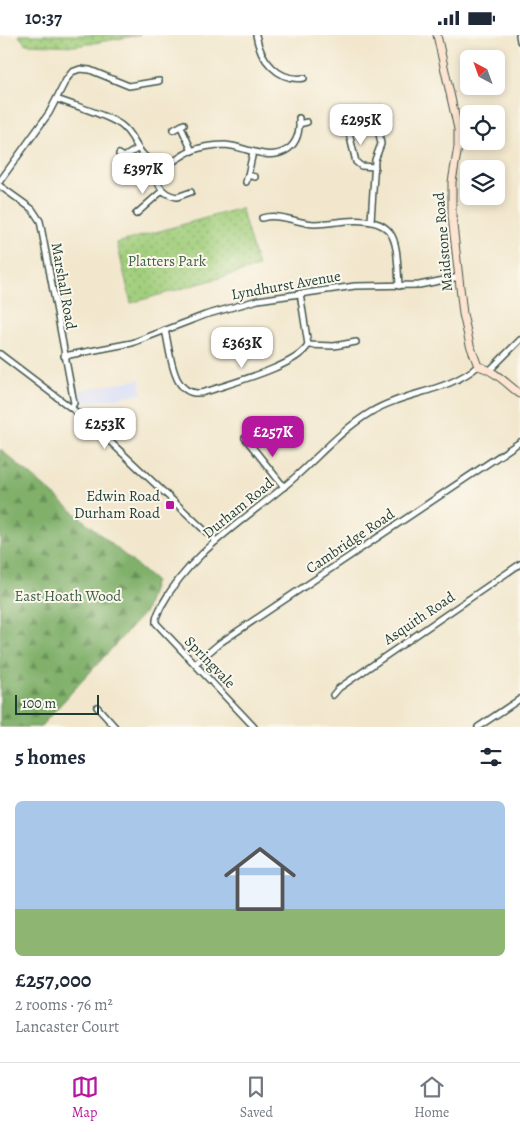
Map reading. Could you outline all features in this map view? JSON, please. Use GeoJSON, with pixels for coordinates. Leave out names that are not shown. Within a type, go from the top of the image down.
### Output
{"type":"FeatureCollection","features":[{"type":"Feature","properties":{"kind":"street"},"geometry":{"type":"LineString","coordinates":[[256,35],[264,56],[278,72],[292,79],[304,78]]}},
{"type":"Feature","properties":{"kind":"street","name":"Maidstone Road"},"geometry":{"type":"LineString","coordinates":[[437,35],[458,129],[452,192],[459,277],[466,331],[478,366]]}},
{"type":"Feature","properties":{"kind":"street"},"geometry":{"type":"LineString","coordinates":[[519,35],[520,41]]}},
{"type":"Feature","properties":{"kind":"street"},"geometry":{"type":"LineString","coordinates":[[0,181],[49,113],[68,75],[80,69],[90,70],[129,86],[159,81]]}},
{"type":"Feature","properties":{"kind":"street"},"geometry":{"type":"LineString","coordinates":[[57,99],[120,124],[132,136],[137,149],[157,163],[171,163],[192,151],[226,145],[253,152],[273,154],[285,151],[297,139],[299,121],[306,122]]}},
{"type":"Feature","properties":{"kind":"street"},"geometry":{"type":"LineString","coordinates":[[371,221],[375,167],[381,144],[376,118]]}},
{"type":"Feature","properties":{"kind":"street"},"geometry":{"type":"LineString","coordinates":[[347,125],[356,162],[361,166],[375,167]]}},
{"type":"Feature","properties":{"kind":"street"},"geometry":{"type":"LineString","coordinates":[[173,130],[182,126],[192,151]]}},
{"type":"Feature","properties":{"kind":"street"},"geometry":{"type":"LineString","coordinates":[[126,165],[122,156],[137,149]]}},
{"type":"Feature","properties":{"kind":"street"},"geometry":{"type":"LineString","coordinates":[[246,182],[253,152]]}},
{"type":"Feature","properties":{"kind":"street"},"geometry":{"type":"LineString","coordinates":[[157,163],[156,176],[162,191],[177,197],[191,192]]}},
{"type":"Feature","properties":{"kind":"street"},"geometry":{"type":"LineString","coordinates":[[248,175],[255,177]]}},
{"type":"Feature","properties":{"kind":"street","name":"Marshall Road"},"geometry":{"type":"LineString","coordinates":[[0,187],[24,203],[38,216],[74,403],[72,407]]}},
{"type":"Feature","properties":{"kind":"street"},"geometry":{"type":"LineString","coordinates":[[136,214],[162,191]]}},
{"type":"Feature","properties":{"kind":"street"},"geometry":{"type":"LineString","coordinates":[[262,218],[278,216],[307,223],[371,221],[385,226],[393,237],[398,286]]}},
{"type":"Feature","properties":{"kind":"street","name":"Lyndhurst Avenue"},"geometry":{"type":"LineString","coordinates":[[64,356],[132,343],[230,307],[300,293],[355,286],[419,285],[459,277]]}},
{"type":"Feature","properties":{"kind":"street"},"geometry":{"type":"LineString","coordinates":[[165,330],[177,381],[183,388],[195,393],[205,393],[293,360],[303,354],[308,345],[300,293]]}},
{"type":"Feature","properties":{"kind":"street"},"geometry":{"type":"LineString","coordinates":[[490,370],[520,339]]}},
{"type":"Feature","properties":{"kind":"street"},"geometry":{"type":"LineString","coordinates":[[308,345],[334,346],[356,342]]}},
{"type":"Feature","properties":{"kind":"street"},"geometry":{"type":"LineString","coordinates":[[0,355],[72,407],[216,541]]}},
{"type":"Feature","properties":{"kind":"street"},"geometry":{"type":"LineString","coordinates":[[478,366],[490,370],[496,377],[520,394]]}},
{"type":"Feature","properties":{"kind":"street","name":"Durham Road"},"geometry":{"type":"LineString","coordinates":[[158,613],[178,580],[216,541],[284,487],[333,442],[372,411],[458,379],[478,366]]}},
{"type":"Feature","properties":{"kind":"street"},"geometry":{"type":"LineString","coordinates":[[245,438],[284,487]]}},
{"type":"Feature","properties":{"kind":"street","name":"Cambridge Road"},"geometry":{"type":"LineString","coordinates":[[195,664],[220,643],[520,442]]}},
{"type":"Feature","properties":{"kind":"street","name":"Asquith Road"},"geometry":{"type":"LineString","coordinates":[[333,695],[338,688],[520,564]]}},
{"type":"Feature","properties":{"kind":"street","name":"Springvale"},"geometry":{"type":"LineString","coordinates":[[158,613],[156,623],[254,727]]}},
{"type":"Feature","properties":{"kind":"street"},"geometry":{"type":"LineString","coordinates":[[478,727],[520,699]]}},
{"type":"Feature","properties":{"kind":"street"},"geometry":{"type":"LineString","coordinates":[[97,707],[115,727]]}},
{"type":"Feature","properties":{"kind":"shaded area"},"geometry":{"type":"Polygon","coordinates":[[[140,379],[142,394],[78,404],[76,391],[140,379]]]}},
{"type":"Feature","properties":{"kind":"green space"},"geometry":{"type":"Polygon","coordinates":[[[18,35],[140,35],[76,46],[26,44],[18,35]]]}},
{"type":"Feature","properties":{"kind":"green space","name":"Platters Park"},"geometry":{"type":"Polygon","coordinates":[[[241,208],[258,267],[131,303],[117,243],[241,208]]]}},
{"type":"Feature","properties":{"kind":"green space","name":"East Hoath Wood"},"geometry":{"type":"Polygon","coordinates":[[[0,449],[155,581],[145,612],[40,727],[0,727],[0,449]]]}},
{"type":"Feature","properties":{"kind":"place","name":"Edwin Road Durham Road"},"geometry":{"type":"Point","coordinates":[170,505]}}]}
